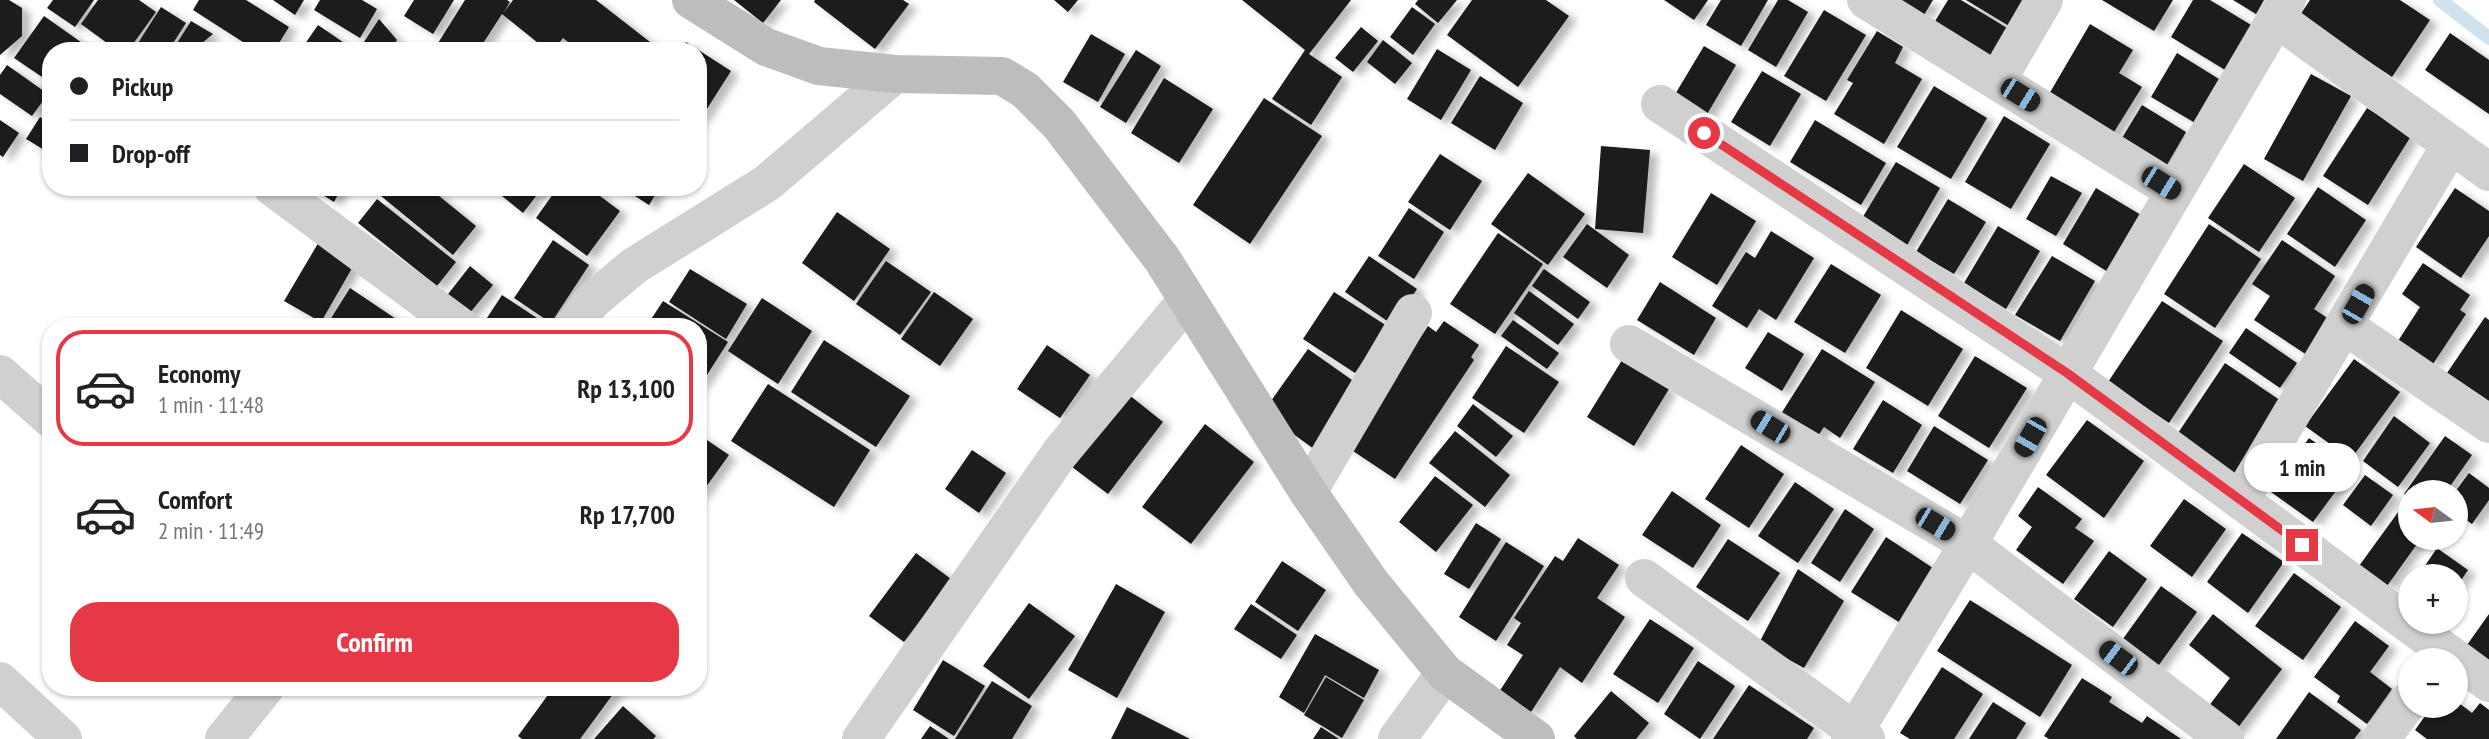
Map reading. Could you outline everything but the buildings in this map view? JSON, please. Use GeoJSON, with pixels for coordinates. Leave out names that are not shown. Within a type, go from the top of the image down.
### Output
{"type":"FeatureCollection","features":[{"type":"Feature","properties":{"kind":"street"},"geometry":{"type":"LineString","coordinates":[[691,0],[766,47],[819,66],[895,74],[1002,76],[1025,90],[1059,124],[1162,259],[1308,492],[1363,573],[1445,673],[1536,739]]}},
{"type":"Feature","properties":{"kind":"street"},"geometry":{"type":"LineString","coordinates":[[1866,0],[2174,191]]}},
{"type":"Feature","properties":{"kind":"street"},"geometry":{"type":"LineString","coordinates":[[1997,81],[2045,0]]}},
{"type":"Feature","properties":{"kind":"street"},"geometry":{"type":"LineString","coordinates":[[1644,578],[1857,737],[2281,9],[2489,172]]}},
{"type":"Feature","properties":{"kind":"street"},"geometry":{"type":"LineString","coordinates":[[579,318],[591,302],[634,267],[767,183],[895,74]]}},
{"type":"Feature","properties":{"kind":"street"},"geometry":{"type":"LineString","coordinates":[[1660,104],[2067,373],[2241,499],[2433,648]]}},
{"type":"Feature","properties":{"kind":"street"},"geometry":{"type":"LineString","coordinates":[[2241,499],[2451,144]]}},
{"type":"Feature","properties":{"kind":"street"},"geometry":{"type":"LineString","coordinates":[[284,196],[449,318]]}},
{"type":"Feature","properties":{"kind":"street"},"geometry":{"type":"LineString","coordinates":[[861,739],[1060,453],[1187,300]]}},
{"type":"Feature","properties":{"kind":"street"},"geometry":{"type":"LineString","coordinates":[[1308,492],[1413,313]]}},
{"type":"Feature","properties":{"kind":"street"},"geometry":{"type":"LineString","coordinates":[[2345,327],[2489,424]]}},
{"type":"Feature","properties":{"kind":"street"},"geometry":{"type":"LineString","coordinates":[[1629,344],[1968,544],[2225,739]]}},
{"type":"Feature","properties":{"kind":"street"},"geometry":{"type":"LineString","coordinates":[[0,374],[42,411]]}},
{"type":"Feature","properties":{"kind":"street"},"geometry":{"type":"LineString","coordinates":[[2468,671],[2489,683]]}},
{"type":"Feature","properties":{"kind":"street"},"geometry":{"type":"LineString","coordinates":[[1397,739],[1445,673]]}},
{"type":"Feature","properties":{"kind":"street"},"geometry":{"type":"LineString","coordinates":[[0,681],[63,739]]}},
{"type":"Feature","properties":{"kind":"street"},"geometry":{"type":"LineString","coordinates":[[223,739],[258,696]]}},
{"type":"Feature","properties":{"kind":"street"},"geometry":{"type":"LineString","coordinates":[[2381,739],[2398,717]]}},
{"type":"Feature","properties":{"kind":"waterway"},"geometry":{"type":"LineString","coordinates":[[2440,0],[2489,38]]}},
{"type":"Feature","properties":{"kind":"route"},"geometry":{"type":"LineString","coordinates":[[1704,133],[2067,373],[2302,545]]}}]}
